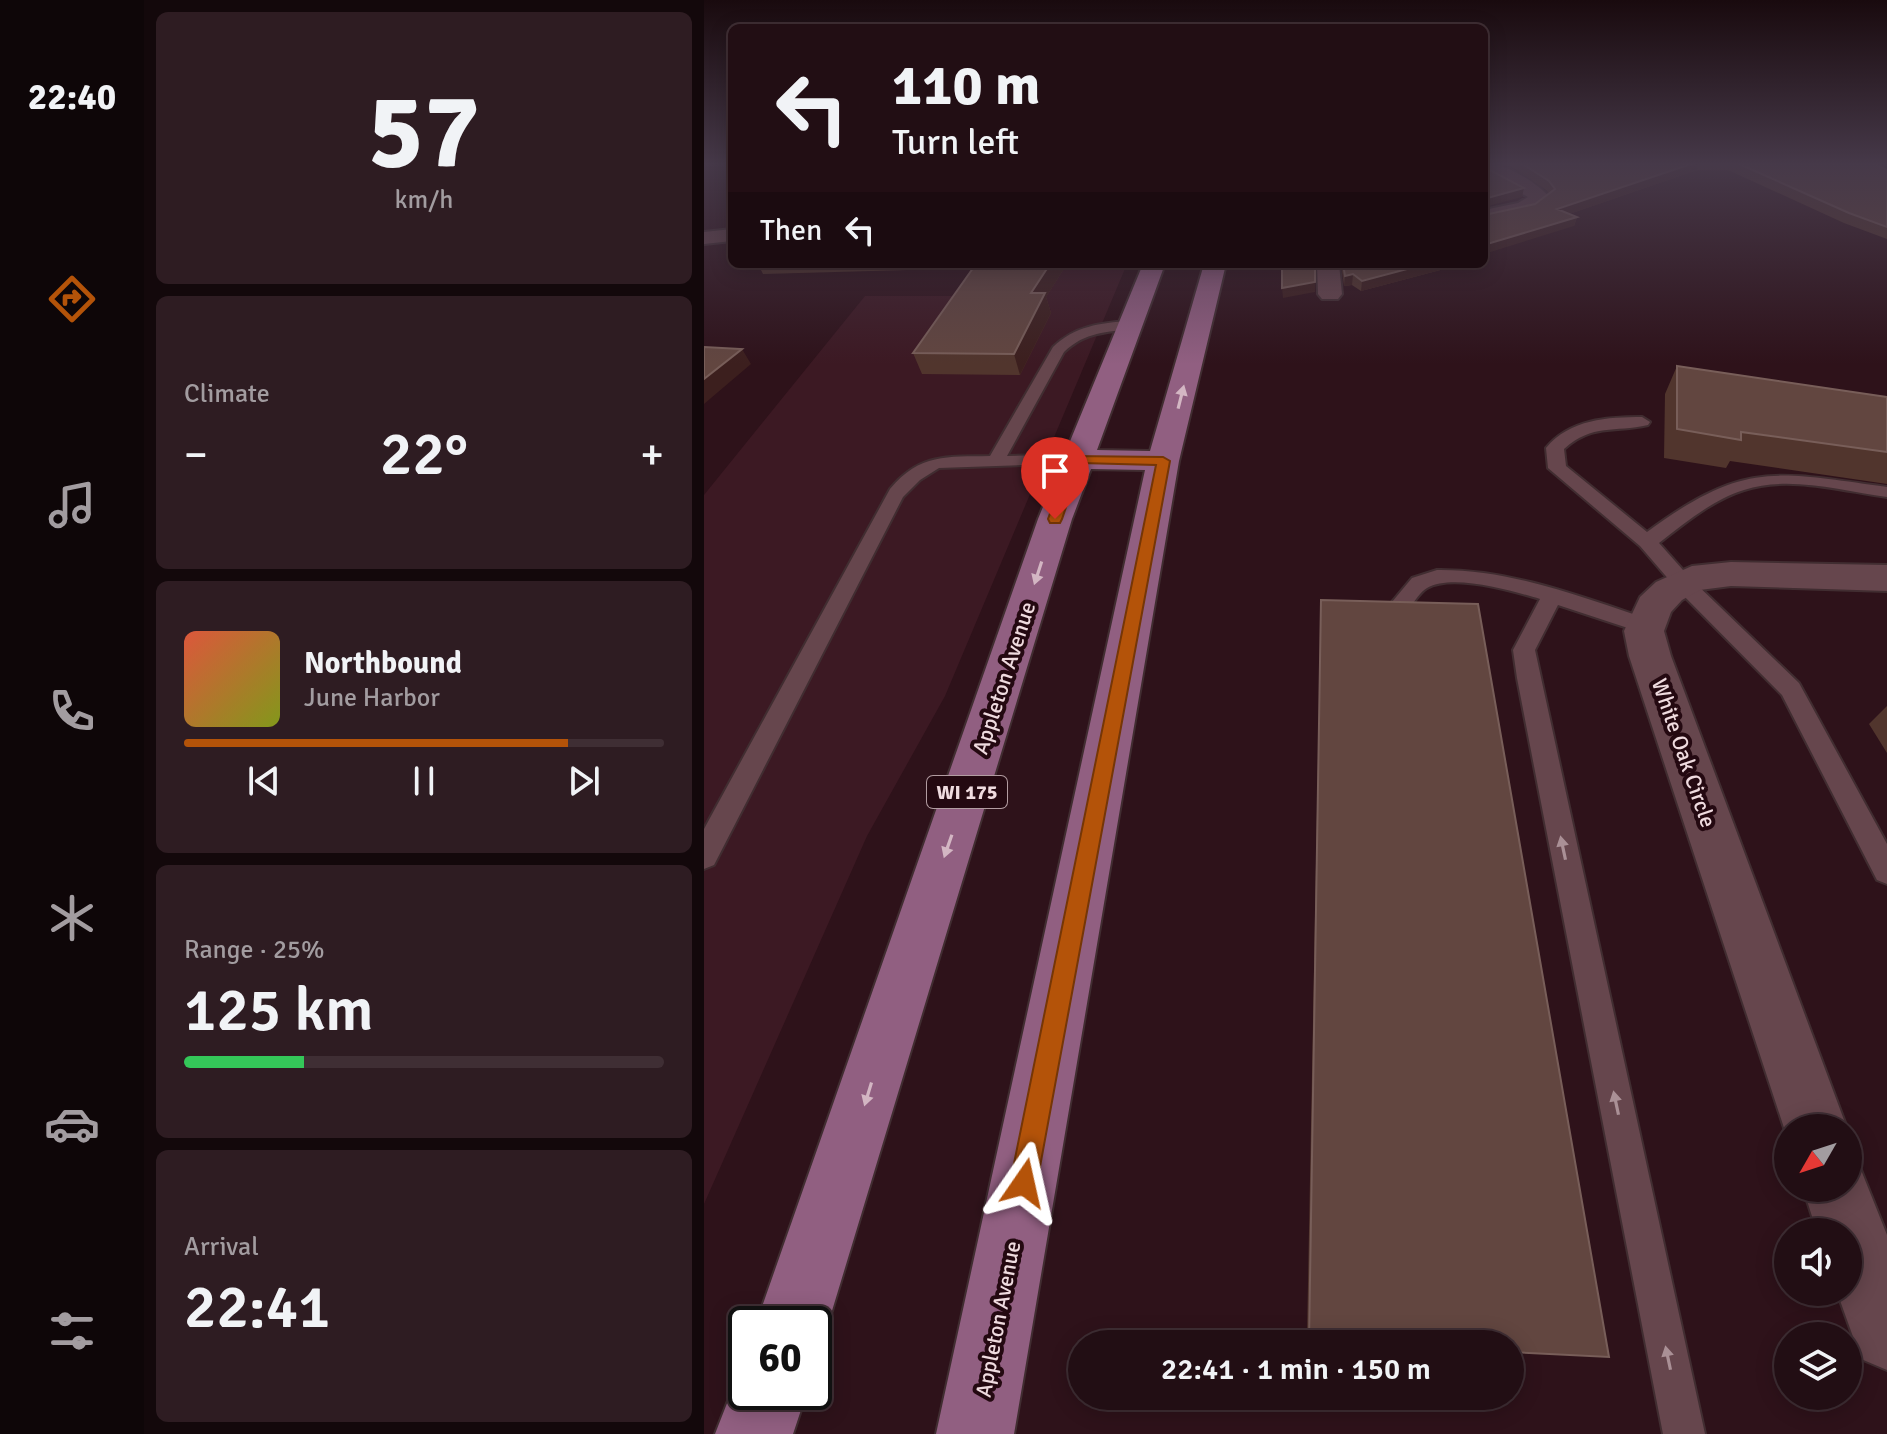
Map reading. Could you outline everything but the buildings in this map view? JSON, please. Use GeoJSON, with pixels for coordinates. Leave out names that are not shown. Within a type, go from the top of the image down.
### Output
{"type":"FeatureCollection","features":[{"type":"Feature","properties":{"kind":"main road","name":"Appleton Avenue"},"geometry":{"type":"LineString","coordinates":[[798,1306],[1076,459],[1152,268]]}},
{"type":"Feature","properties":{"kind":"main road","name":"Appleton Avenue"},"geometry":{"type":"LineString","coordinates":[[975,1434],[1163,461],[1214,268]]}},
{"type":"Feature","properties":{"kind":"main road"},"geometry":{"type":"LineString","coordinates":[[1076,459],[1163,461]]}},
{"type":"Feature","properties":{"kind":"main road"},"geometry":{"type":"LineString","coordinates":[[754,1434],[763,1410]]}},
{"type":"Feature","properties":{"kind":"street"},"geometry":{"type":"LineString","coordinates":[[704,238],[728,235]]}},
{"type":"Feature","properties":{"kind":"street"},"geometry":{"type":"LineString","coordinates":[[1328,268],[1330,294]]}},
{"type":"Feature","properties":{"kind":"street"},"geometry":{"type":"LineString","coordinates":[[1646,626],[1654,606],[1669,591],[1692,579],[1731,574],[1887,578]]}},
{"type":"Feature","properties":{"kind":"street","name":"White Oak Circle"},"geometry":{"type":"LineString","coordinates":[[1646,626],[1650,656],[1810,1114]]}},
{"type":"Feature","properties":{"kind":"street"},"geometry":{"type":"LineString","coordinates":[[1841,1202],[1887,1333]]}},
{"type":"Feature","properties":{"kind":"lane"},"geometry":{"type":"LineString","coordinates":[[995,462],[1058,350],[1068,339],[1093,327],[1129,325]]}},
{"type":"Feature","properties":{"kind":"lane"},"geometry":{"type":"LineString","coordinates":[[1642,422],[1587,425],[1566,436],[1555,448],[1557,468],[1647,542],[1684,584],[1791,689],[1887,871]]}},
{"type":"Feature","properties":{"kind":"lane"},"geometry":{"type":"LineString","coordinates":[[704,856],[896,492],[918,470],[936,463],[1076,459]]}},
{"type":"Feature","properties":{"kind":"lane"},"geometry":{"type":"LineString","coordinates":[[1647,542],[1676,520],[1743,484],[1785,480],[1887,492]]}},
{"type":"Feature","properties":{"kind":"lane"},"geometry":{"type":"LineString","coordinates":[[1403,602],[1419,582],[1443,575],[1480,577],[1646,626]]}},
{"type":"Feature","properties":{"kind":"lane"},"geometry":{"type":"LineString","coordinates":[[1552,597],[1524,650],[1528,678],[1684,1434]]}},
{"type":"Feature","properties":{"kind":"shaded area"},"geometry":{"type":"Polygon","coordinates":[[[988,268],[1125,268],[945,696],[867,836],[704,1204],[704,495],[865,296],[968,296],[988,268]]]}},
{"type":"Feature","properties":{"kind":"route"},"geometry":{"type":"LineString","coordinates":[[1024,1183],[1163,461],[1076,459],[1055,519]]}}]}
